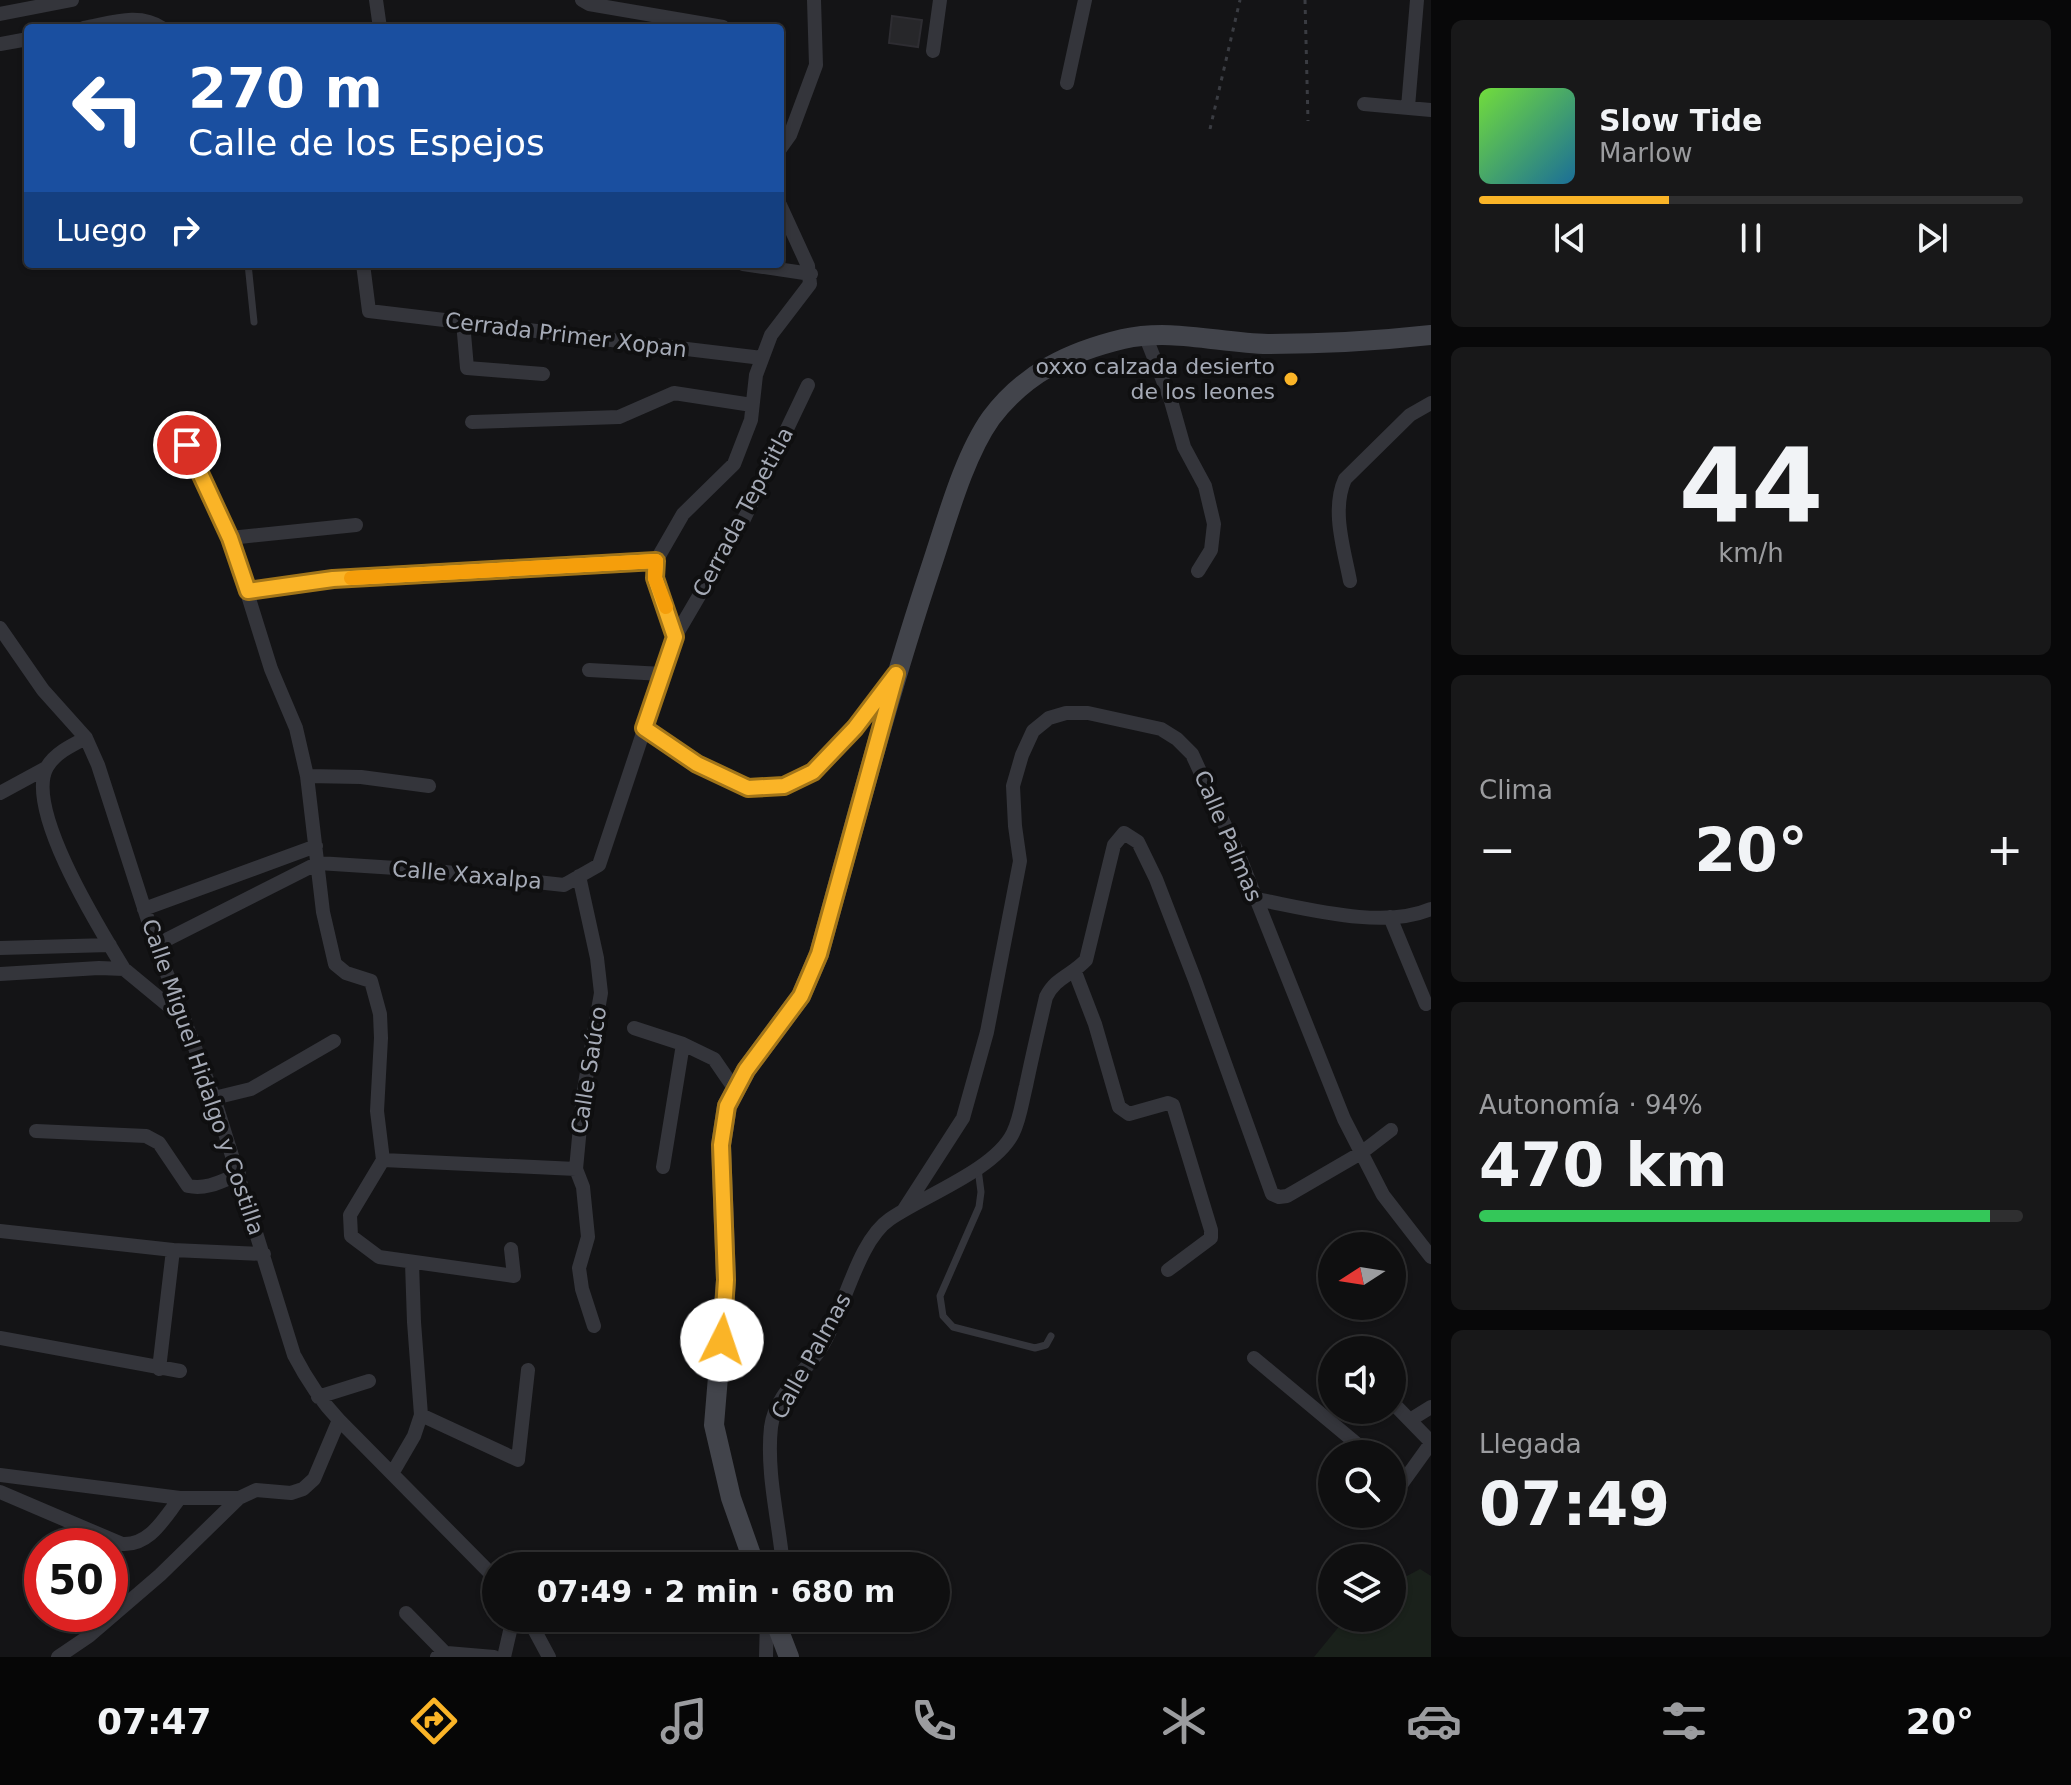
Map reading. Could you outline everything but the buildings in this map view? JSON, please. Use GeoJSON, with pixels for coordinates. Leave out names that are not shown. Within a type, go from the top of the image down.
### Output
{"type":"FeatureCollection","features":[{"type":"Feature","properties":{"kind":"main road"},"geometry":{"type":"LineString","coordinates":[[750,1552],[731,1498],[714,1425],[726,1280],[721,1145],[727,1106],[746,1070],[801,996],[819,954],[896,674],[956,493],[989,421],[1008,398],[1039,371],[1086,349],[1145,335],[1181,335],[1265,344],[1386,340],[1431,335]]}},
{"type":"Feature","properties":{"kind":"street"},"geometry":{"type":"LineString","coordinates":[[0,14],[72,0]]}},
{"type":"Feature","properties":{"kind":"street"},"geometry":{"type":"LineString","coordinates":[[376,0],[379,24]]}},
{"type":"Feature","properties":{"kind":"street"},"geometry":{"type":"LineString","coordinates":[[582,0],[605,7],[705,24]]}},
{"type":"Feature","properties":{"kind":"street"},"geometry":{"type":"LineString","coordinates":[[784,143],[816,65],[814,0]]}},
{"type":"Feature","properties":{"kind":"street"},"geometry":{"type":"LineString","coordinates":[[933,51],[940,0]]}},
{"type":"Feature","properties":{"kind":"street"},"geometry":{"type":"LineString","coordinates":[[1067,83],[1085,0]]}},
{"type":"Feature","properties":{"kind":"street"},"geometry":{"type":"LineString","coordinates":[[1408,107],[1417,0]]}},
{"type":"Feature","properties":{"kind":"street"},"geometry":{"type":"LineString","coordinates":[[104,24],[135,18],[155,24]]}},
{"type":"Feature","properties":{"kind":"street"},"geometry":{"type":"LineString","coordinates":[[0,44],[24,40]]}},
{"type":"Feature","properties":{"kind":"street"},"geometry":{"type":"LineString","coordinates":[[1364,104],[1431,110]]}},
{"type":"Feature","properties":{"kind":"street"},"geometry":{"type":"LineString","coordinates":[[579,876],[599,865],[675,637],[655,578],[656,561],[683,514],[734,464],[751,420],[756,375],[771,335],[781,318],[805,291],[811,274],[784,214]]}},
{"type":"Feature","properties":{"kind":"street","name":"Cerrada Primer Xopan"},"geometry":{"type":"LineString","coordinates":[[364,268],[369,311],[762,358]]}},
{"type":"Feature","properties":{"kind":"street"},"geometry":{"type":"LineString","coordinates":[[770,268],[811,274]]}},
{"type":"Feature","properties":{"kind":"street"},"geometry":{"type":"LineString","coordinates":[[463,322],[467,368],[543,374]]}},
{"type":"Feature","properties":{"kind":"street"},"geometry":{"type":"LineString","coordinates":[[1145,335],[1171,401],[1184,447],[1205,486],[1210,503],[1214,524],[1211,550],[1198,571]]}},
{"type":"Feature","properties":{"kind":"street","name":"Cerrada Tepetitla"},"geometry":{"type":"LineString","coordinates":[[675,637],[744,519],[808,385]]}},
{"type":"Feature","properties":{"kind":"street"},"geometry":{"type":"LineString","coordinates":[[472,422],[619,417],[674,393],[752,405]]}},
{"type":"Feature","properties":{"kind":"street"},"geometry":{"type":"LineString","coordinates":[[1350,581],[1338,507],[1339,492],[1345,479],[1410,415],[1431,403]]}},
{"type":"Feature","properties":{"kind":"street"},"geometry":{"type":"LineString","coordinates":[[176,422],[230,538],[271,669],[296,728],[307,776],[323,912],[335,964],[346,973],[371,981],[376,995],[381,1038],[377,1111],[383,1160],[350,1215],[351,1236],[379,1257],[514,1276],[511,1249]]}},
{"type":"Feature","properties":{"kind":"street"},"geometry":{"type":"LineString","coordinates":[[230,538],[356,525]]}},
{"type":"Feature","properties":{"kind":"street"},"geometry":{"type":"LineString","coordinates":[[248,591],[333,579],[656,561]]}},
{"type":"Feature","properties":{"kind":"street","name":"Calle Miguel Hidalgo y Costilla"},"geometry":{"type":"LineString","coordinates":[[0,628],[43,690],[86,738],[98,765],[156,945],[214,1098],[294,1355],[318,1397],[482,1564]]}},
{"type":"Feature","properties":{"kind":"street"},"geometry":{"type":"LineString","coordinates":[[589,670],[663,674]]}},
{"type":"Feature","properties":{"kind":"street"},"geometry":{"type":"LineString","coordinates":[[644,728],[697,764],[748,788],[784,786],[813,772],[855,728],[896,674]]}},
{"type":"Feature","properties":{"kind":"street","name":"Calle Palmas"},"geometry":{"type":"LineString","coordinates":[[901,1213],[963,1118],[983,1047],[1020,861],[1013,786],[1033,731],[1049,718],[1066,713],[1088,713],[1161,729],[1192,754],[1289,975],[1328,1082],[1361,1153]]}},
{"type":"Feature","properties":{"kind":"street"},"geometry":{"type":"LineString","coordinates":[[0,793],[46,768],[61,752],[86,738]]}},
{"type":"Feature","properties":{"kind":"street"},"geometry":{"type":"LineString","coordinates":[[46,768],[43,793],[55,841],[110,945],[124,969],[184,1019]]}},
{"type":"Feature","properties":{"kind":"street"},"geometry":{"type":"LineString","coordinates":[[307,776],[361,777],[429,786]]}},
{"type":"Feature","properties":{"kind":"street","name":"Calle Palmas"},"geometry":{"type":"LineString","coordinates":[[781,1552],[771,1470],[771,1423],[789,1387],[819,1351],[842,1309],[869,1241],[888,1221],[978,1167],[998,1152],[1012,1135],[1021,1110],[1046,997],[1054,982],[1075,972],[1086,960],[1118,837],[1124,833],[1138,842],[1156,879],[1272,1194],[1287,1196],[1361,1153],[1391,1130]]}},
{"type":"Feature","properties":{"kind":"street"},"geometry":{"type":"LineString","coordinates":[[144,909],[316,846]]}},
{"type":"Feature","properties":{"kind":"street"},"geometry":{"type":"LineString","coordinates":[[156,945],[318,863]]}},
{"type":"Feature","properties":{"kind":"street","name":"Calle Xaxalpa"},"geometry":{"type":"LineString","coordinates":[[318,863],[427,870],[564,885],[579,876]]}},
{"type":"Feature","properties":{"kind":"street","name":"Calle Saúco"},"geometry":{"type":"LineString","coordinates":[[579,876],[597,958],[601,993],[583,1095],[576,1169],[583,1187],[588,1237],[579,1268],[594,1326]]}},
{"type":"Feature","properties":{"kind":"street"},"geometry":{"type":"LineString","coordinates":[[1256,899],[1346,915],[1390,917],[1431,909]]}},
{"type":"Feature","properties":{"kind":"street"},"geometry":{"type":"LineString","coordinates":[[1390,917],[1426,1004]]}},
{"type":"Feature","properties":{"kind":"street"},"geometry":{"type":"LineString","coordinates":[[0,948],[110,945]]}},
{"type":"Feature","properties":{"kind":"street"},"geometry":{"type":"LineString","coordinates":[[0,974],[124,969]]}},
{"type":"Feature","properties":{"kind":"street"},"geometry":{"type":"LineString","coordinates":[[1075,972],[1095,1024],[1119,1107],[1129,1114],[1168,1103],[1173,1105],[1185,1141],[1211,1238],[1168,1270]]}},
{"type":"Feature","properties":{"kind":"street"},"geometry":{"type":"LineString","coordinates":[[634,1028],[683,1044],[714,1059],[736,1091]]}},
{"type":"Feature","properties":{"kind":"street"},"geometry":{"type":"LineString","coordinates":[[214,1098],[251,1089],[334,1041]]}},
{"type":"Feature","properties":{"kind":"street"},"geometry":{"type":"LineString","coordinates":[[663,1167],[683,1044]]}},
{"type":"Feature","properties":{"kind":"street"},"geometry":{"type":"LineString","coordinates":[[36,1131],[146,1136],[159,1143],[188,1186],[213,1186],[239,1174]]}},
{"type":"Feature","properties":{"kind":"street"},"geometry":{"type":"LineString","coordinates":[[1361,1153],[1383,1195],[1431,1257]]}},
{"type":"Feature","properties":{"kind":"street"},"geometry":{"type":"LineString","coordinates":[[383,1160],[576,1169]]}},
{"type":"Feature","properties":{"kind":"street"},"geometry":{"type":"LineString","coordinates":[[0,1231],[173,1250],[264,1254]]}},
{"type":"Feature","properties":{"kind":"street"},"geometry":{"type":"LineString","coordinates":[[159,1369],[173,1250]]}},
{"type":"Feature","properties":{"kind":"street"},"geometry":{"type":"LineString","coordinates":[[393,1472],[414,1436],[421,1415],[412,1263]]}},
{"type":"Feature","properties":{"kind":"street"},"geometry":{"type":"LineString","coordinates":[[0,1338],[180,1371]]}},
{"type":"Feature","properties":{"kind":"street"},"geometry":{"type":"LineString","coordinates":[[1254,1358],[1352,1440]]}},
{"type":"Feature","properties":{"kind":"street"},"geometry":{"type":"LineString","coordinates":[[421,1415],[518,1460],[528,1370]]}},
{"type":"Feature","properties":{"kind":"street"},"geometry":{"type":"LineString","coordinates":[[318,1397],[369,1381]]}},
{"type":"Feature","properties":{"kind":"street"},"geometry":{"type":"LineString","coordinates":[[1410,1420],[1431,1407]]}},
{"type":"Feature","properties":{"kind":"street"},"geometry":{"type":"LineString","coordinates":[[1406,1416],[1431,1443],[1406,1478]]}},
{"type":"Feature","properties":{"kind":"street"},"geometry":{"type":"LineString","coordinates":[[58,1657],[89,1636],[160,1575],[239,1498],[256,1490],[291,1493],[303,1489],[314,1479],[339,1420]]}},
{"type":"Feature","properties":{"kind":"street"},"geometry":{"type":"LineString","coordinates":[[0,1475],[180,1498],[239,1498]]}},
{"type":"Feature","properties":{"kind":"street"},"geometry":{"type":"LineString","coordinates":[[0,1492],[122,1544],[145,1541],[180,1498]]}},
{"type":"Feature","properties":{"kind":"street"},"geometry":{"type":"LineString","coordinates":[[406,1613],[444,1656],[494,1657]]}},
{"type":"Feature","properties":{"kind":"street"},"geometry":{"type":"LineString","coordinates":[[504,1657],[510,1632]]}},
{"type":"Feature","properties":{"kind":"street"},"geometry":{"type":"LineString","coordinates":[[536,1632],[549,1657]]}},
{"type":"Feature","properties":{"kind":"street"},"geometry":{"type":"LineString","coordinates":[[766,1657],[767,1632]]}},
{"type":"Feature","properties":{"kind":"lane"},"geometry":{"type":"LineString","coordinates":[[248,268],[254,322]]}},
{"type":"Feature","properties":{"kind":"lane"},"geometry":{"type":"LineString","coordinates":[[978,1167],[979,1207],[940,1296],[943,1316],[953,1327],[1035,1348],[1046,1345],[1051,1336]]}},
{"type":"Feature","properties":{"kind":"path"},"geometry":{"type":"LineString","coordinates":[[1210,129],[1240,0]]}},
{"type":"Feature","properties":{"kind":"path"},"geometry":{"type":"LineString","coordinates":[[1305,0],[1308,121]]}},
{"type":"Feature","properties":{"kind":"shaded area"},"geometry":{"type":"Polygon","coordinates":[[[1420,1569],[1431,1576],[1431,1657],[1314,1657],[1335,1632],[1406,1632],[1406,1576],[1420,1569]]]}},
{"type":"Feature","properties":{"kind":"slow traffic"},"geometry":{"type":"LineString","coordinates":[[351,578],[656,561],[655,578],[666,607]]}},
{"type":"Feature","properties":{"kind":"place","name":"oxxo calzada desierto de los leones"},"geometry":{"type":"Point","coordinates":[1291,379]}},
{"type":"Feature","properties":{"kind":"route"},"geometry":{"type":"LineString","coordinates":[[187,445],[230,538],[248,591],[333,579],[656,561],[655,578],[675,637],[644,728],[697,764],[748,788],[784,786],[813,772],[855,728],[896,674],[819,954],[801,996],[746,1070],[727,1106],[721,1145],[726,1280],[722,1340]]}}]}
